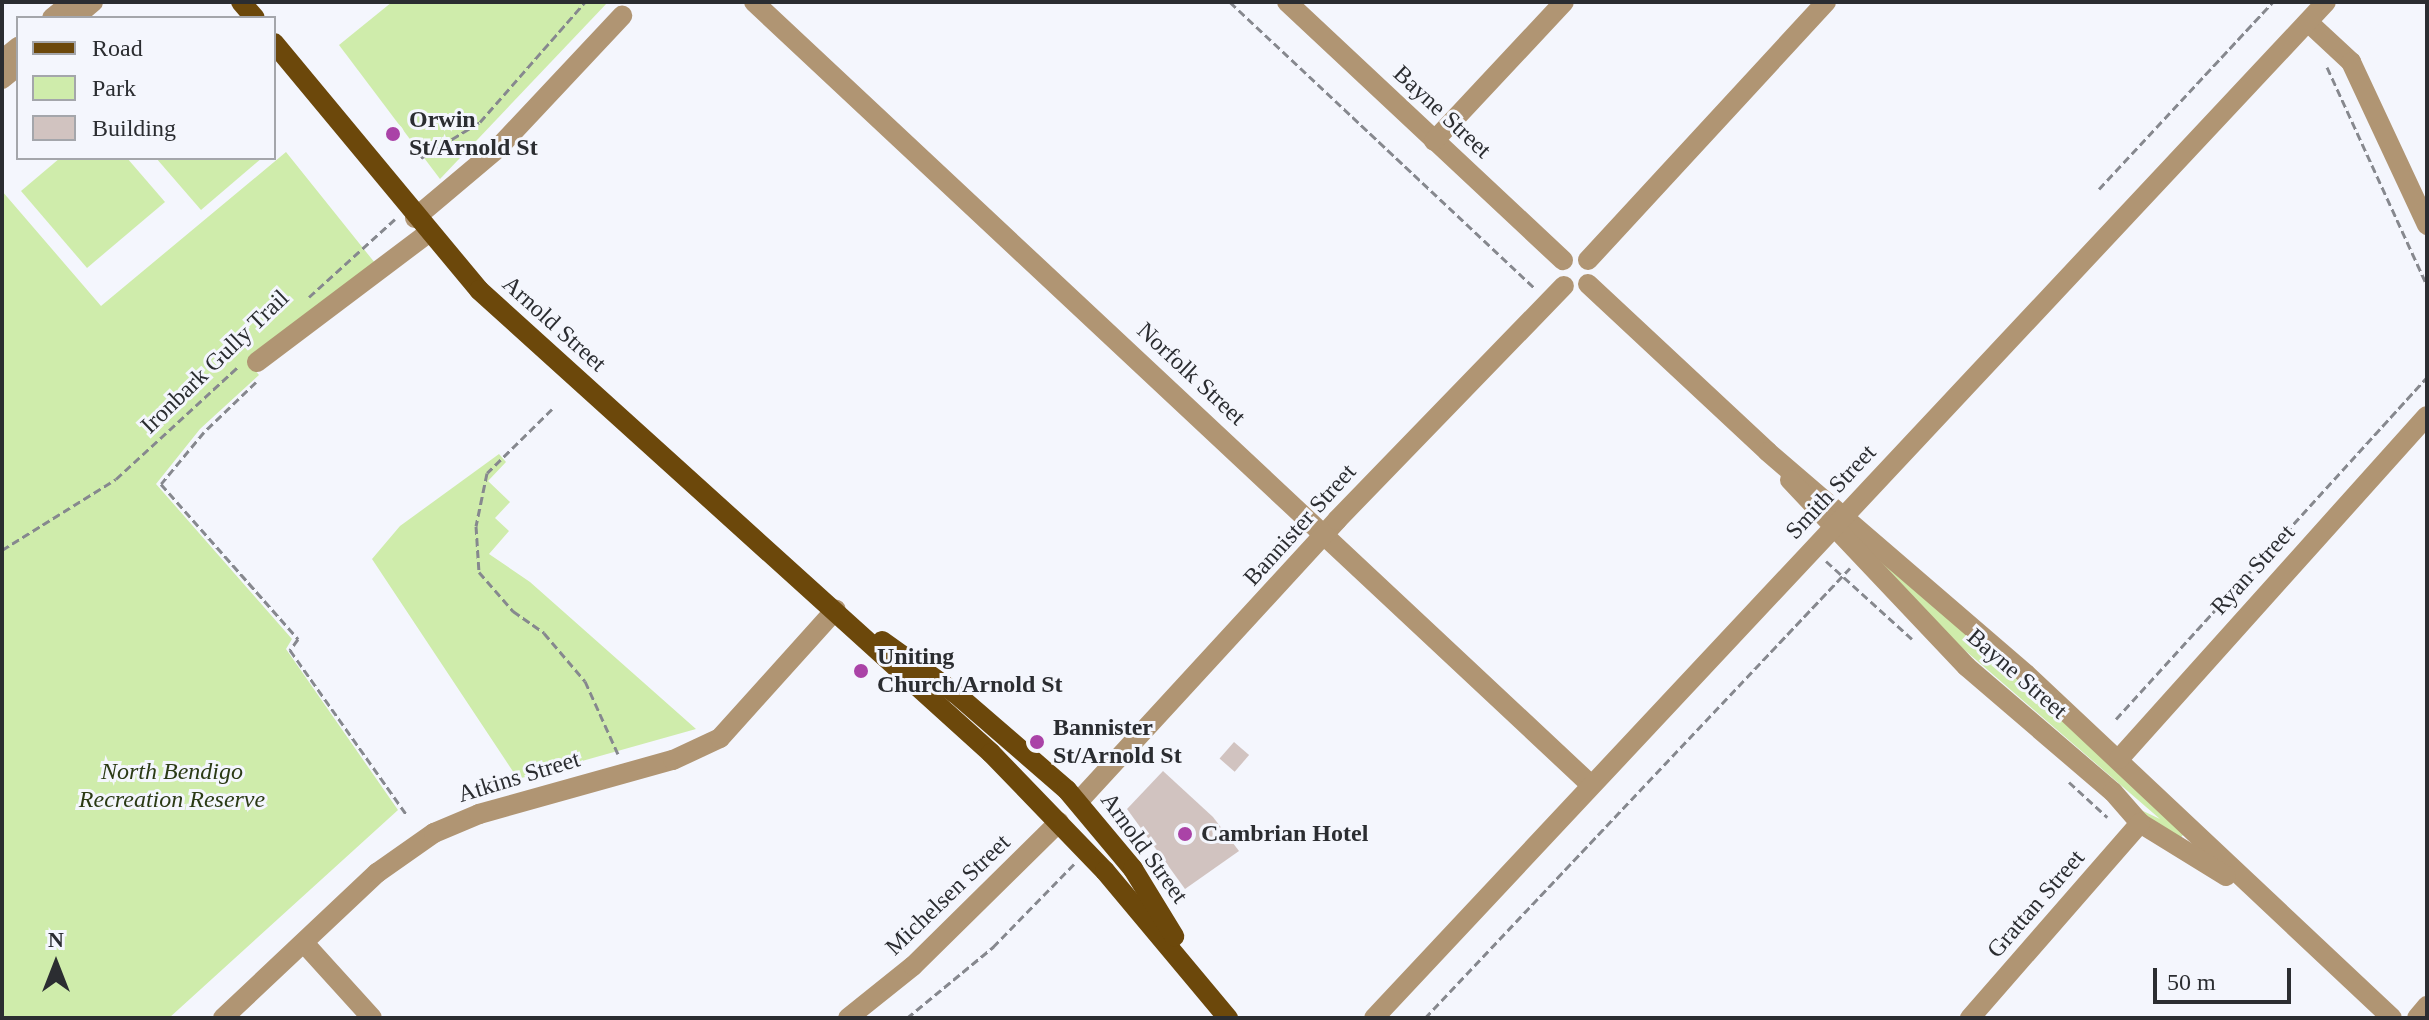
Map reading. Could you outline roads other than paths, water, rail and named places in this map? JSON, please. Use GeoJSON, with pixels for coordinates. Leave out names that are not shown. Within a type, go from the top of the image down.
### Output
{"type":"FeatureCollection","features":[{"type":"Feature","properties":{"kind":"main road","name":"Arnold Street"},"geometry":{"type":"LineString","coordinates":[[276,45],[417,220],[518,328],[836,609],[1059,822],[1203,984],[1228,1018]]}},
{"type":"Feature","properties":{"kind":"main road","name":"Arnold Street"},"geometry":{"type":"LineString","coordinates":[[836,609],[955,693],[1078,802],[1139,877],[1203,984]]}},
{"type":"Feature","properties":{"kind":"main road","name":"Michelsen Street"},"geometry":{"type":"LineString","coordinates":[[1059,822],[1078,802]]}},
{"type":"Feature","properties":{"kind":"street"},"geometry":{"type":"LineString","coordinates":[[54,16],[72,2]]}},
{"type":"Feature","properties":{"kind":"street"},"geometry":{"type":"LineString","coordinates":[[76,16],[93,2]]}},
{"type":"Feature","properties":{"kind":"street","name":"Norfolk Street"},"geometry":{"type":"LineString","coordinates":[[754,2],[1591,785]]}},
{"type":"Feature","properties":{"kind":"street","name":"Bayne Street"},"geometry":{"type":"LineString","coordinates":[[1287,2],[1563,260]]}},
{"type":"Feature","properties":{"kind":"street"},"geometry":{"type":"LineString","coordinates":[[1434,141],[1564,2]]}},
{"type":"Feature","properties":{"kind":"street"},"geometry":{"type":"LineString","coordinates":[[1588,260],[1826,2]]}},
{"type":"Feature","properties":{"kind":"street","name":"Smith Street"},"geometry":{"type":"LineString","coordinates":[[1374,1018],[2326,2]]}},
{"type":"Feature","properties":{"kind":"street"},"geometry":{"type":"LineString","coordinates":[[256,365],[497,149],[622,16]]}},
{"type":"Feature","properties":{"kind":"street"},"geometry":{"type":"LineString","coordinates":[[2308,22],[2351,62],[2427,225]]}},
{"type":"Feature","properties":{"kind":"street"},"geometry":{"type":"LineString","coordinates":[[1576,255],[1588,260],[1592,274],[1588,284],[1577,290],[1564,286],[1558,275],[1563,260],[1576,255]]}},
{"type":"Feature","properties":{"kind":"street","name":"Bayne Street"},"geometry":{"type":"LineString","coordinates":[[1588,284],[1839,522],[2119,759],[2262,899],[2392,1018]]}},
{"type":"Feature","properties":{"kind":"street","name":"Bannister Street"},"geometry":{"type":"LineString","coordinates":[[1078,802],[1326,534],[1564,286]]}},
{"type":"Feature","properties":{"kind":"street","name":"Ryan Street"},"geometry":{"type":"LineString","coordinates":[[2119,759],[2427,416]]}},
{"type":"Feature","properties":{"kind":"street","name":"Bayne Street"},"geometry":{"type":"LineString","coordinates":[[1839,522],[1940,641],[2113,792],[2140,823],[2262,899]]}},
{"type":"Feature","properties":{"kind":"street","name":"Atkins Street"},"geometry":{"type":"LineString","coordinates":[[223,1018],[377,873],[434,833],[479,814],[691,754],[720,738],[836,609]]}},
{"type":"Feature","properties":{"kind":"street","name":"Michelsen Street"},"geometry":{"type":"LineString","coordinates":[[848,1018],[913,966],[1059,822]]}},
{"type":"Feature","properties":{"kind":"street","name":"Grattan Street"},"geometry":{"type":"LineString","coordinates":[[1970,1018],[2140,823]]}},
{"type":"Feature","properties":{"kind":"street"},"geometry":{"type":"LineString","coordinates":[[304,943],[372,1018]]}},
{"type":"Feature","properties":{"kind":"street"},"geometry":{"type":"LineString","coordinates":[[2417,1018],[2427,1006]]}},
{"type":"Feature","properties":{"kind":"place","name":"Orwin St/Arnold St"},"geometry":{"type":"Point","coordinates":[393,134]}},
{"type":"Feature","properties":{"kind":"place","name":"Uniting Church/Arnold St"},"geometry":{"type":"Point","coordinates":[861,671]}},
{"type":"Feature","properties":{"kind":"place","name":"Bannister St/Arnold St"},"geometry":{"type":"Point","coordinates":[1037,742]}},
{"type":"Feature","properties":{"kind":"place","name":"Cambrian Hotel"},"geometry":{"type":"Point","coordinates":[1185,834]}},
{"type":"Feature","properties":{"kind":"park label","name":"North Bendigo Recreation Reserve"},"geometry":{"type":"Point","coordinates":[172,786]}}]}
